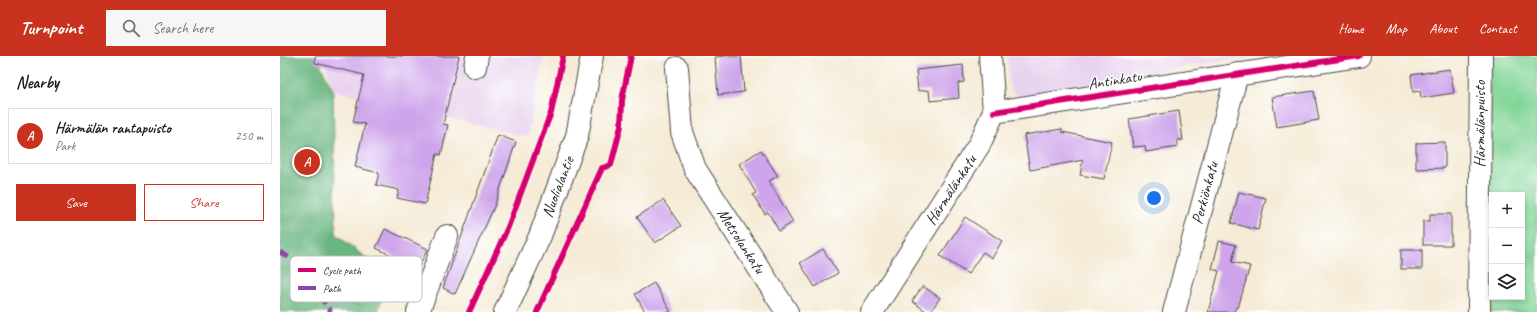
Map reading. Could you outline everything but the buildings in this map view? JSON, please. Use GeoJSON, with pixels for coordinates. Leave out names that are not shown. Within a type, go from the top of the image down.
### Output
{"type":"FeatureCollection","features":[{"type":"Feature","properties":{"kind":"street","name":"Nuolialantie"},"geometry":{"type":"LineString","coordinates":[[505,312],[540,236],[568,163],[577,136],[592,56]]}},
{"type":"Feature","properties":{"kind":"street","name":"Härmälänkatu"},"geometry":{"type":"LineString","coordinates":[[872,312],[979,145],[994,112],[990,56]]}},
{"type":"Feature","properties":{"kind":"street","name":"Antinkatu"},"geometry":{"type":"LineString","coordinates":[[994,112],[1359,56]]}},
{"type":"Feature","properties":{"kind":"street","name":"Härmälänpuisto"},"geometry":{"type":"LineString","coordinates":[[1478,312],[1481,56]]}},
{"type":"Feature","properties":{"kind":"street","name":"Metsolankatu"},"geometry":{"type":"LineString","coordinates":[[677,68],[682,132],[695,169],[787,312]]}},
{"type":"Feature","properties":{"kind":"street","name":"Perkiönkatu"},"geometry":{"type":"LineString","coordinates":[[1174,312],[1237,74]]}},
{"type":"Feature","properties":{"kind":"street"},"geometry":{"type":"LineString","coordinates":[[422,302],[447,236]]}},
{"type":"Feature","properties":{"kind":"street"},"geometry":{"type":"LineString","coordinates":[[418,312],[422,302]]}},
{"type":"Feature","properties":{"kind":"shaded area"},"geometry":{"type":"Polygon","coordinates":[[[323,56],[544,56],[527,137],[333,90],[323,56]]]}},
{"type":"Feature","properties":{"kind":"shaded area"},"geometry":{"type":"Polygon","coordinates":[[[1007,56],[1250,56],[1171,69],[1028,97],[1018,96],[1011,89],[1008,77],[1007,56]]]}},
{"type":"Feature","properties":{"kind":"green space"},"geometry":{"type":"Polygon","coordinates":[[[280,56],[316,56],[333,90],[336,234],[363,256],[290,256],[290,302],[381,302],[378,312],[280,312],[280,56]]]}},
{"type":"Feature","properties":{"kind":"green space"},"geometry":{"type":"Polygon","coordinates":[[[1492,56],[1537,56],[1537,312],[1491,312],[1491,300],[1525,300],[1525,192],[1491,192],[1490,59],[1492,56]]]}},
{"type":"Feature","properties":{"kind":"marked path"},"geometry":{"type":"LineString","coordinates":[[280,252],[290,258]]}},
{"type":"Feature","properties":{"kind":"marked path"},"geometry":{"type":"LineString","coordinates":[[324,302],[331,312]]}},
{"type":"Feature","properties":{"kind":"cycle path"},"geometry":{"type":"LineString","coordinates":[[469,312],[508,227],[551,113],[563,56]]}},
{"type":"Feature","properties":{"kind":"cycle path"},"geometry":{"type":"LineString","coordinates":[[537,312],[602,168],[611,165],[621,126],[622,100],[631,56]]}},
{"type":"Feature","properties":{"kind":"cycle path"},"geometry":{"type":"LineString","coordinates":[[994,112],[1359,56]]}},
{"type":"Feature","properties":{"kind":"place","name":"Härmälän rantapuisto"},"geometry":{"type":"Point","coordinates":[307,162]}}]}
